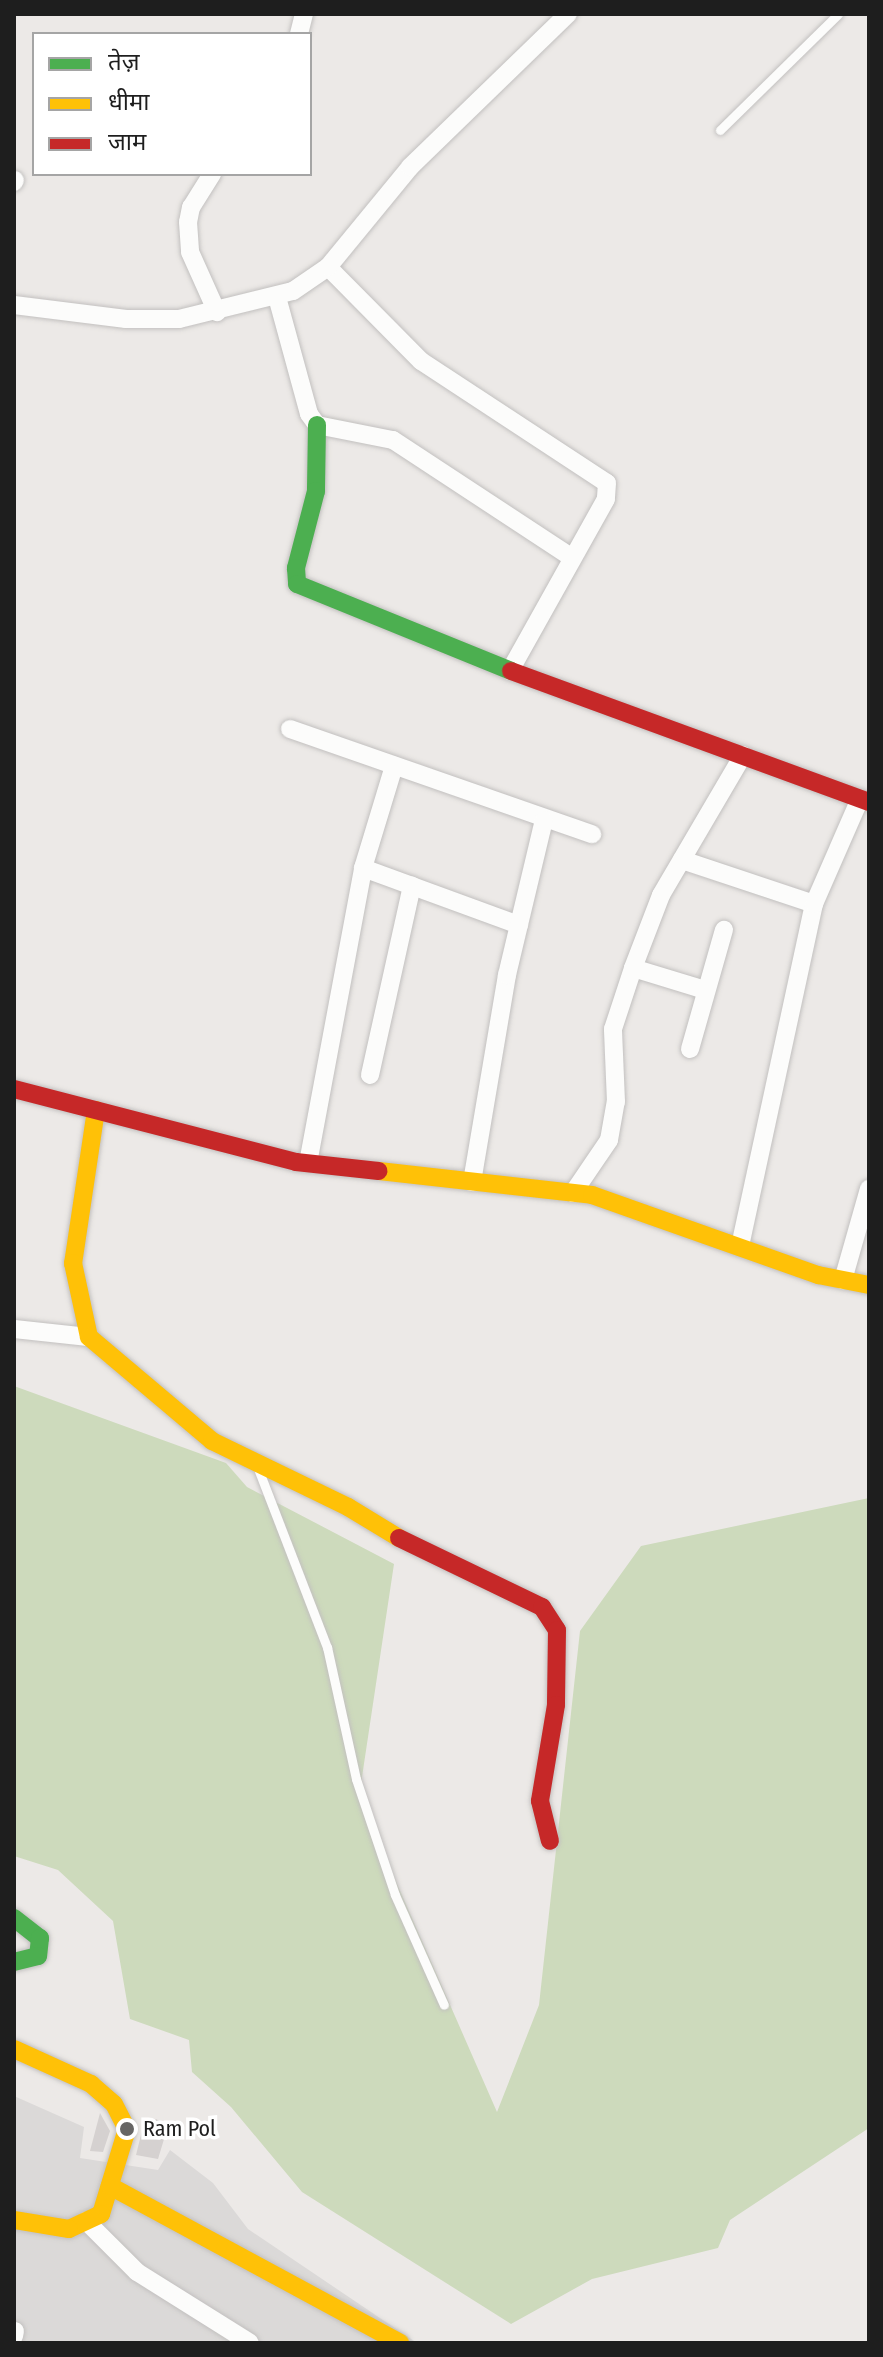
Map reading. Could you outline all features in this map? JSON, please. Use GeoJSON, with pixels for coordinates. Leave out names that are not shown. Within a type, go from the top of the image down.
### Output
{"type":"FeatureCollection","features":[{"type":"Feature","properties":{"kind":"street"},"geometry":{"type":"LineString","coordinates":[[14,305],[126,319],[217,312],[277,297],[328,267],[410,167],[568,14]]}},
{"type":"Feature","properties":{"kind":"street"},"geometry":{"type":"LineString","coordinates":[[211,176],[191,207],[188,222],[190,252],[217,312]]}},
{"type":"Feature","properties":{"kind":"street"},"geometry":{"type":"LineString","coordinates":[[328,267],[421,361],[607,483],[606,499],[510,671]]}},
{"type":"Feature","properties":{"kind":"street"},"geometry":{"type":"LineString","coordinates":[[277,297],[309,414],[317,425],[316,491],[296,568],[297,584],[510,671],[864,802],[814,904],[740,1246]]}},
{"type":"Feature","properties":{"kind":"street"},"geometry":{"type":"LineString","coordinates":[[317,425],[393,440],[571,557]]}},
{"type":"Feature","properties":{"kind":"street"},"geometry":{"type":"LineString","coordinates":[[290,729],[544,820],[592,834]]}},
{"type":"Feature","properties":{"kind":"street"},"geometry":{"type":"LineString","coordinates":[[573,1193],[609,1140],[616,1102],[613,1029],[633,968],[682,860],[743,755]]}},
{"type":"Feature","properties":{"kind":"street"},"geometry":{"type":"LineString","coordinates":[[308,1163],[363,868],[394,766]]}},
{"type":"Feature","properties":{"kind":"street"},"geometry":{"type":"LineString","coordinates":[[472,1182],[519,925],[544,820]]}},
{"type":"Feature","properties":{"kind":"street"},"geometry":{"type":"LineString","coordinates":[[682,860],[814,904]]}},
{"type":"Feature","properties":{"kind":"street"},"geometry":{"type":"LineString","coordinates":[[363,868],[519,925]]}},
{"type":"Feature","properties":{"kind":"street"},"geometry":{"type":"LineString","coordinates":[[370,1075],[412,886]]}},
{"type":"Feature","properties":{"kind":"street"},"geometry":{"type":"LineString","coordinates":[[690,1049],[724,930]]}},
{"type":"Feature","properties":{"kind":"street"},"geometry":{"type":"LineString","coordinates":[[633,968],[705,990]]}},
{"type":"Feature","properties":{"kind":"street"},"geometry":{"type":"LineString","coordinates":[[14,1089],[308,1163],[573,1193],[843,1280],[869,1285]]}},
{"type":"Feature","properties":{"kind":"street"},"geometry":{"type":"LineString","coordinates":[[89,1337],[73,1263],[96,1110]]}},
{"type":"Feature","properties":{"kind":"street"},"geometry":{"type":"LineString","coordinates":[[843,1280],[869,1189]]}},
{"type":"Feature","properties":{"kind":"street"},"geometry":{"type":"LineString","coordinates":[[14,1329],[89,1337],[190,1426],[257,1464],[348,1507],[415,1548],[525,1596],[552,1618],[557,1684],[540,1801],[550,1841]]}},
{"type":"Feature","properties":{"kind":"street"},"geometry":{"type":"LineString","coordinates":[[14,1918],[40,1938],[38,1956],[14,1962]]}},
{"type":"Feature","properties":{"kind":"street"},"geometry":{"type":"LineString","coordinates":[[14,2049],[91,2084],[114,2104],[127,2129],[101,2214],[69,2229],[14,2220]]}},
{"type":"Feature","properties":{"kind":"street"},"geometry":{"type":"LineString","coordinates":[[110,2186],[400,2343]]}},
{"type":"Feature","properties":{"kind":"street"},"geometry":{"type":"LineString","coordinates":[[86,2221],[137,2272],[250,2343]]}},
{"type":"Feature","properties":{"kind":"lane"},"geometry":{"type":"LineString","coordinates":[[720,130],[838,14]]}},
{"type":"Feature","properties":{"kind":"lane"},"geometry":{"type":"LineString","coordinates":[[257,1464],[327,1647],[356,1779],[395,1895],[444,2005]]}},
{"type":"Feature","properties":{"kind":"shaded area"},"geometry":{"type":"Polygon","coordinates":[[[14,2096],[84,2127],[80,2158],[158,2170],[170,2150],[213,2183],[248,2229],[417,2343],[14,2343],[14,2096]]]}},
{"type":"Feature","properties":{"kind":"green space"},"geometry":{"type":"Polygon","coordinates":[[[14,1386],[226,1463],[247,1487],[394,1564],[359,1797],[497,2112],[539,2005],[580,1631],[641,1546],[869,1498],[869,2128],[730,2220],[718,2248],[592,2279],[511,2324],[302,2192],[231,2107],[192,2072],[189,2040],[130,2019],[113,1921],[58,1870],[14,1856],[14,1386]]]}},
{"type":"Feature","properties":{"kind":"building"},"geometry":{"type":"Polygon","coordinates":[[[100,2113],[110,2131],[103,2152],[90,2151],[100,2113]]]}},
{"type":"Feature","properties":{"kind":"building"},"geometry":{"type":"Polygon","coordinates":[[[156,2119],[168,2126],[158,2159],[136,2155],[142,2131],[156,2119]]]}},
{"type":"Feature","properties":{"kind":"traffic: fast"},"geometry":{"type":"LineString","coordinates":[[317,425],[316,491],[296,568],[297,584],[511,671]]}},
{"type":"Feature","properties":{"kind":"traffic: fast"},"geometry":{"type":"LineString","coordinates":[[14,1918],[40,1938],[38,1956],[14,1962]]}},
{"type":"Feature","properties":{"kind":"traffic: slow"},"geometry":{"type":"LineString","coordinates":[[96,1110],[73,1263],[89,1337],[212,1441],[348,1507],[399,1538]]}},
{"type":"Feature","properties":{"kind":"traffic: slow"},"geometry":{"type":"LineString","coordinates":[[379,1171],[592,1195],[818,1275],[869,1285]]}},
{"type":"Feature","properties":{"kind":"traffic: slow"},"geometry":{"type":"LineString","coordinates":[[14,2049],[91,2084],[114,2104],[127,2129],[101,2214],[69,2229],[14,2220]]}},
{"type":"Feature","properties":{"kind":"traffic: slow"},"geometry":{"type":"LineString","coordinates":[[110,2186],[400,2343]]}},
{"type":"Feature","properties":{"kind":"traffic: jam"},"geometry":{"type":"LineString","coordinates":[[511,671],[869,802]]}},
{"type":"Feature","properties":{"kind":"traffic: jam"},"geometry":{"type":"LineString","coordinates":[[14,1089],[296,1162],[379,1171]]}},
{"type":"Feature","properties":{"kind":"traffic: jam"},"geometry":{"type":"LineString","coordinates":[[399,1538],[542,1607],[557,1630],[556,1705],[540,1801],[550,1841]]}},
{"type":"Feature","properties":{"kind":"place","name":"Ram Pol"},"geometry":{"type":"Point","coordinates":[127,2129]}}]}
